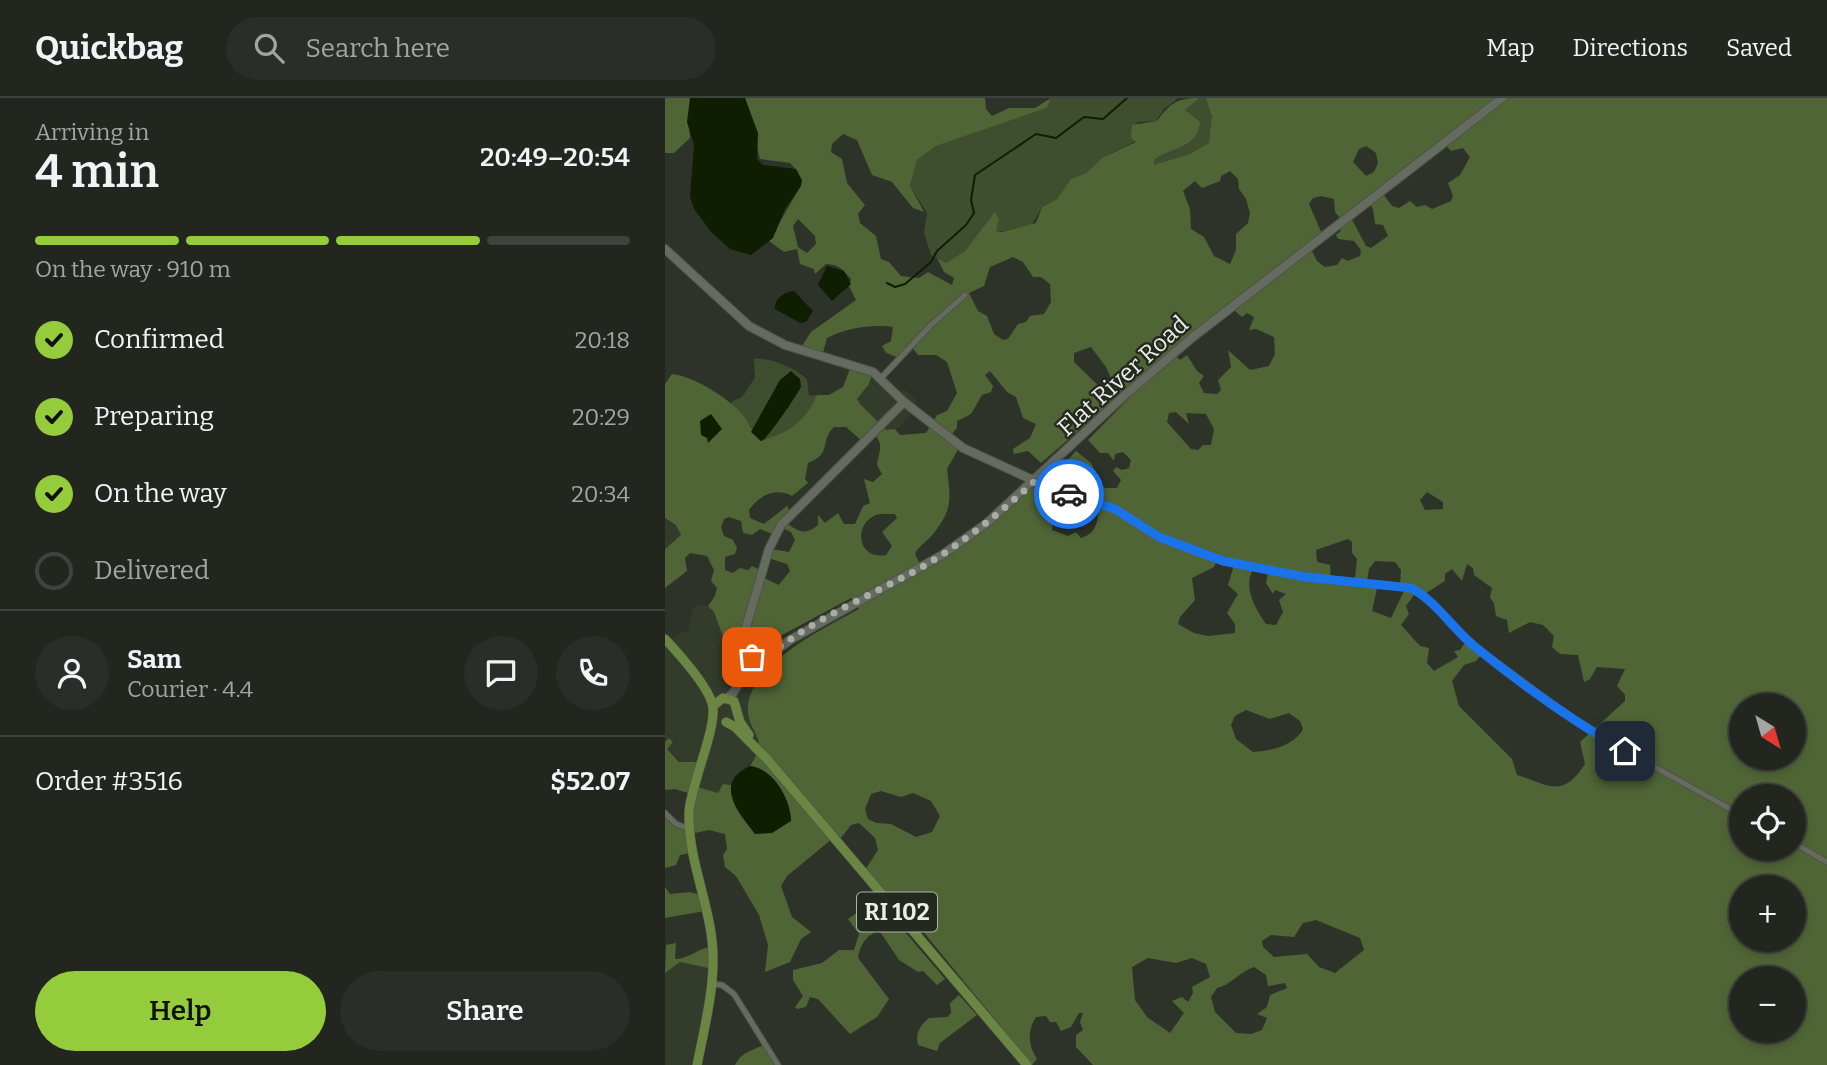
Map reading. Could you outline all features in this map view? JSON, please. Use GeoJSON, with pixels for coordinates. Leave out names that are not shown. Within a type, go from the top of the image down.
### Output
{"type":"FeatureCollection","features":[{"type":"Feature","properties":{"kind":"main road","name":"Flat River Road"},"geometry":{"type":"LineString","coordinates":[[725,698],[733,693],[746,673],[800,634],[955,547],[1035,481],[1125,395],[1193,337],[1501,98]]}},
{"type":"Feature","properties":{"kind":"main road"},"geometry":{"type":"LineString","coordinates":[[665,249],[734,314],[766,337],[873,372],[904,402],[963,448],[1035,481]]}},
{"type":"Feature","properties":{"kind":"main road"},"geometry":{"type":"LineString","coordinates":[[759,664],[746,650],[744,636],[776,533],[798,506],[904,402]]}},
{"type":"Feature","properties":{"kind":"main road"},"geometry":{"type":"LineString","coordinates":[[665,639],[683,661],[714,711],[725,722]]}},
{"type":"Feature","properties":{"kind":"main road"},"geometry":{"type":"LineString","coordinates":[[683,661],[736,709],[725,722],[716,727],[698,765]]}},
{"type":"Feature","properties":{"kind":"main road","name":"Flat River Road"},"geometry":{"type":"LineString","coordinates":[[736,709],[745,682],[759,664]]}},
{"type":"Feature","properties":{"kind":"main road"},"geometry":{"type":"LineString","coordinates":[[697,1065],[712,984],[712,941],[692,862],[690,803],[714,711],[725,698]]}},
{"type":"Feature","properties":{"kind":"main road","name":"RI 102"},"geometry":{"type":"LineString","coordinates":[[736,709],[767,759]]}},
{"type":"Feature","properties":{"kind":"main road","name":"RI 102"},"geometry":{"type":"LineString","coordinates":[[725,722],[735,727],[767,759],[1027,1065]]}},
{"type":"Feature","properties":{"kind":"street"},"geometry":{"type":"LineString","coordinates":[[881,378],[965,295]]}},
{"type":"Feature","properties":{"kind":"street"},"geometry":{"type":"LineString","coordinates":[[1035,481],[1115,509],[1159,537],[1223,561],[1305,577],[1411,588],[1424,596],[1473,645],[1590,731],[1729,807]]}},
{"type":"Feature","properties":{"kind":"street"},"geometry":{"type":"LineString","coordinates":[[665,813],[676,824],[689,829]]}},
{"type":"Feature","properties":{"kind":"street"},"geometry":{"type":"LineString","coordinates":[[1806,851],[1827,862]]}},
{"type":"Feature","properties":{"kind":"street"},"geometry":{"type":"LineString","coordinates":[[712,984],[722,985],[734,994],[778,1065]]}},
{"type":"Feature","properties":{"kind":"shaded area"},"geometry":{"type":"Polygon","coordinates":[[[665,98],[694,98],[689,119],[690,138],[674,153],[665,153],[665,98]]]}},
{"type":"Feature","properties":{"kind":"shaded area"},"geometry":{"type":"Polygon","coordinates":[[[690,98],[745,98],[758,133],[757,159],[763,165],[796,169],[802,180],[801,186],[785,209],[773,238],[751,255],[730,249],[712,233],[694,209],[690,196],[694,145],[687,122],[690,98]]]}},
{"type":"Feature","properties":{"kind":"shaded area"},"geometry":{"type":"Polygon","coordinates":[[[745,98],[985,98],[986,109],[992,116],[1009,108],[1035,108],[1051,98],[1047,108],[936,146],[917,160],[910,186],[924,212],[913,208],[892,182],[872,175],[857,140],[843,134],[832,144],[831,152],[842,159],[847,183],[865,205],[858,214],[860,223],[876,236],[881,259],[889,262],[901,276],[919,278],[928,272],[952,285],[954,278],[944,272],[937,258],[946,263],[965,251],[995,212],[999,219],[996,231],[1036,223],[1042,207],[1057,199],[1071,179],[1086,173],[1102,158],[1136,142],[1131,137],[1132,125],[1157,121],[1170,106],[1185,99],[1199,98],[1185,110],[1200,122],[1198,131],[1189,142],[1154,160],[1154,165],[1190,154],[1209,143],[1212,117],[1206,98],[1827,98],[1827,1065],[1093,1065],[1076,1047],[1076,1035],[1083,1030],[1080,1022],[1083,1013],[1079,1013],[1071,1027],[1061,1031],[1056,1022],[1050,1022],[1046,1016],[1036,1017],[1030,1033],[1030,1043],[1037,1059],[1032,1065],[917,924],[865,870],[878,850],[875,838],[859,823],[851,825],[837,843],[832,839],[787,876],[781,886],[792,917],[811,932],[801,939],[790,962],[765,972],[768,945],[759,915],[736,876],[725,867],[725,834],[709,830],[690,834],[690,853],[680,855],[676,865],[665,868],[665,813],[685,829],[691,794],[675,789],[665,790],[665,742],[669,738],[673,742],[667,749],[679,762],[697,762],[693,786],[718,793],[723,784],[731,785],[735,805],[755,833],[791,821],[788,804],[779,786],[759,768],[750,766],[758,748],[757,736],[749,719],[751,694],[759,679],[790,650],[859,609],[851,598],[758,648],[752,646],[748,636],[764,578],[779,585],[790,571],[787,564],[768,558],[771,549],[789,552],[795,540],[791,532],[780,527],[775,535],[760,529],[752,535],[743,533],[741,521],[729,517],[724,519],[721,527],[724,536],[733,540],[737,548],[735,554],[725,557],[725,570],[733,573],[740,568],[748,570],[752,566],[760,570],[737,645],[724,639],[714,612],[708,606],[717,588],[711,581],[714,570],[707,556],[690,553],[685,558],[687,571],[665,588],[665,549],[681,535],[676,525],[665,518],[665,384],[672,374],[691,379],[713,390],[740,411],[761,441],[795,425],[807,413],[817,395],[829,395],[843,387],[851,366],[872,374],[869,384],[857,399],[860,404],[886,430],[895,429],[900,435],[926,433],[937,415],[947,411],[957,393],[947,362],[936,355],[918,355],[910,344],[897,357],[886,353],[882,346],[891,341],[893,327],[859,328],[834,335],[827,338],[822,356],[802,346],[811,332],[856,300],[849,286],[851,279],[840,268],[826,264],[815,274],[814,269],[800,264],[797,249],[784,252],[769,241],[800,187],[798,172],[790,163],[760,159],[745,98]],[[1443,142],[1380,190],[1392,206],[1399,208],[1410,201],[1417,207],[1425,205],[1432,209],[1451,201],[1453,196],[1448,183],[1460,175],[1470,157],[1463,148],[1451,151],[1443,142]],[[1366,146],[1359,149],[1353,162],[1366,176],[1374,172],[1378,163],[1376,153],[1366,146]],[[1230,171],[1221,176],[1220,181],[1202,188],[1195,181],[1183,191],[1190,209],[1191,229],[1204,237],[1214,256],[1230,264],[1236,250],[1236,234],[1248,223],[1250,213],[1246,199],[1239,189],[1238,179],[1230,171]],[[1321,196],[1313,198],[1309,204],[1322,234],[1309,245],[1317,261],[1325,267],[1337,265],[1342,258],[1348,261],[1360,256],[1361,250],[1354,241],[1338,239],[1336,235],[1341,231],[1336,224],[1341,219],[1335,212],[1334,199],[1321,196]],[[1368,201],[1349,214],[1366,246],[1371,248],[1388,236],[1383,225],[1375,224],[1373,209],[1368,201]],[[798,219],[793,226],[798,247],[807,253],[816,244],[815,236],[798,219]],[[1013,257],[990,267],[984,286],[969,293],[978,311],[987,316],[994,334],[1003,340],[1008,339],[1018,324],[1026,322],[1030,316],[1044,314],[1051,302],[1050,284],[1041,277],[1033,277],[1023,262],[1013,257]],[[1230,307],[1169,353],[1041,463],[1028,451],[1014,454],[1013,449],[1030,438],[1036,424],[1023,418],[1016,397],[1007,392],[990,371],[985,375],[993,386],[991,392],[982,395],[971,414],[957,421],[957,428],[949,437],[960,446],[947,469],[948,509],[934,533],[915,554],[920,564],[956,544],[1032,481],[1046,484],[1076,451],[1091,463],[1104,488],[1117,488],[1121,480],[1113,471],[1116,467],[1122,470],[1129,468],[1131,460],[1123,452],[1115,454],[1114,461],[1108,453],[1100,453],[1088,440],[1135,392],[1176,356],[1180,360],[1187,355],[1197,371],[1204,376],[1199,383],[1204,393],[1217,394],[1221,390],[1218,380],[1231,367],[1228,350],[1250,370],[1269,366],[1275,354],[1274,337],[1256,329],[1249,330],[1254,317],[1247,313],[1242,317],[1230,307]],[[1091,347],[1074,353],[1074,362],[1109,396],[1117,392],[1106,367],[1091,347]],[[1176,412],[1169,413],[1167,422],[1191,449],[1198,450],[1203,445],[1211,445],[1214,429],[1206,414],[1186,413],[1189,424],[1176,412]],[[834,427],[823,451],[808,463],[805,479],[808,483],[792,496],[780,492],[768,494],[758,500],[749,510],[750,518],[764,524],[787,506],[791,513],[784,521],[800,531],[808,531],[818,525],[818,515],[825,523],[838,513],[844,524],[855,524],[863,506],[870,503],[864,479],[873,482],[882,474],[877,465],[879,441],[873,432],[862,441],[846,427],[834,427]],[[1427,492],[1420,500],[1425,510],[1443,509],[1443,502],[1427,492]],[[1063,493],[1057,507],[1047,509],[1053,520],[1052,530],[1068,536],[1076,532],[1081,538],[1094,529],[1101,505],[1063,493]],[[880,514],[871,518],[862,531],[861,539],[868,552],[886,555],[892,546],[882,532],[897,518],[895,514],[880,514]],[[1348,539],[1316,550],[1317,562],[1330,565],[1331,582],[1377,588],[1372,611],[1391,618],[1406,587],[1400,585],[1401,570],[1395,562],[1375,561],[1369,569],[1367,581],[1355,578],[1357,559],[1352,553],[1352,542],[1348,539]],[[1217,560],[1214,567],[1192,578],[1195,600],[1180,617],[1178,624],[1194,633],[1208,636],[1235,633],[1235,624],[1227,613],[1238,594],[1228,585],[1234,565],[1217,560]],[[1467,564],[1462,581],[1452,569],[1445,574],[1445,581],[1423,595],[1416,592],[1406,606],[1409,614],[1401,625],[1420,646],[1429,648],[1427,663],[1434,671],[1458,657],[1454,651],[1460,650],[1467,640],[1483,653],[1476,661],[1464,665],[1452,681],[1459,706],[1512,759],[1517,775],[1546,785],[1562,786],[1569,782],[1585,764],[1580,742],[1625,701],[1625,695],[1617,686],[1625,669],[1597,667],[1590,679],[1584,682],[1578,655],[1560,654],[1552,647],[1554,636],[1543,625],[1530,622],[1509,633],[1507,620],[1496,616],[1494,603],[1490,598],[1492,588],[1474,575],[1473,568],[1467,564]],[[1253,569],[1249,583],[1254,605],[1266,624],[1276,625],[1283,612],[1279,600],[1286,594],[1275,590],[1273,594],[1266,583],[1268,572],[1253,569]],[[1246,710],[1235,716],[1231,725],[1236,739],[1253,752],[1274,749],[1294,740],[1303,729],[1300,721],[1289,713],[1270,719],[1246,710]],[[881,791],[871,794],[865,809],[868,819],[876,823],[891,824],[916,837],[932,832],[940,816],[931,801],[913,793],[901,797],[881,791]],[[1316,920],[1303,923],[1294,937],[1271,935],[1262,941],[1263,947],[1274,957],[1307,954],[1319,967],[1335,973],[1364,950],[1360,938],[1316,920]],[[1148,958],[1132,967],[1135,1000],[1147,1017],[1170,1033],[1184,1013],[1172,1001],[1182,997],[1188,1002],[1193,993],[1192,987],[1210,977],[1206,964],[1192,958],[1176,963],[1148,958]],[[1254,967],[1217,988],[1211,997],[1215,1012],[1236,1033],[1251,1034],[1262,1030],[1267,1018],[1257,1014],[1267,1007],[1270,995],[1287,988],[1285,983],[1268,986],[1266,975],[1254,967]]]}},
{"type":"Feature","properties":{"kind":"shaded area"},"geometry":{"type":"Polygon","coordinates":[[[1051,98],[1178,98],[1164,109],[1156,121],[1137,122],[1136,141],[1102,158],[1086,173],[1071,179],[1057,199],[1042,207],[1031,226],[995,231],[999,219],[990,220],[965,251],[946,263],[931,255],[924,233],[927,213],[910,186],[917,160],[936,146],[1047,108],[1051,98]]]}},
{"type":"Feature","properties":{"kind":"shaded area"},"geometry":{"type":"Polygon","coordinates":[[[1191,98],[1208,98],[1216,140],[1188,157],[1158,166],[1129,189],[1191,98]]]}},
{"type":"Feature","properties":{"kind":"shaded area"},"geometry":{"type":"Polygon","coordinates":[[[827,266],[844,271],[851,284],[832,301],[818,285],[827,266]]]}},
{"type":"Feature","properties":{"kind":"shaded area"},"geometry":{"type":"Polygon","coordinates":[[[794,291],[813,311],[806,322],[800,323],[775,309],[781,296],[794,291]]]}},
{"type":"Feature","properties":{"kind":"shaded area"},"geometry":{"type":"Polygon","coordinates":[[[754,359],[775,361],[795,371],[807,379],[809,396],[817,395],[810,413],[775,438],[765,439],[797,394],[791,372],[780,380],[751,432],[731,402],[742,397],[755,378],[754,359]]]}},
{"type":"Feature","properties":{"kind":"shaded area"},"geometry":{"type":"Polygon","coordinates":[[[791,371],[800,379],[801,387],[776,425],[761,441],[751,432],[780,380],[791,371]]]}},
{"type":"Feature","properties":{"kind":"shaded area"},"geometry":{"type":"Polygon","coordinates":[[[872,374],[895,393],[906,390],[917,401],[916,408],[900,427],[887,431],[857,399],[869,384],[872,374]]]}},
{"type":"Feature","properties":{"kind":"shaded area"},"geometry":{"type":"Polygon","coordinates":[[[711,414],[722,429],[708,443],[707,438],[701,435],[700,421],[711,414]]]}},
{"type":"Feature","properties":{"kind":"shaded area"},"geometry":{"type":"Polygon","coordinates":[[[665,518],[676,525],[681,535],[665,549],[665,518]]]}},
{"type":"Feature","properties":{"kind":"shaded area"},"geometry":{"type":"Polygon","coordinates":[[[699,604],[708,606],[714,612],[731,644],[745,648],[765,675],[750,693],[749,719],[757,729],[757,755],[731,785],[724,784],[718,793],[693,786],[682,762],[667,749],[672,742],[669,738],[665,742],[665,646],[684,631],[688,632],[693,609],[699,604]]]}},
{"type":"Feature","properties":{"kind":"shaded area"},"geometry":{"type":"Polygon","coordinates":[[[750,766],[759,768],[774,779],[788,804],[791,821],[772,833],[755,834],[733,798],[733,781],[750,766]]]}},
{"type":"Feature","properties":{"kind":"shaded area"},"geometry":{"type":"Polygon","coordinates":[[[665,887],[670,894],[690,892],[701,895],[705,911],[665,918],[665,887]]]}},
{"type":"Feature","properties":{"kind":"shaded area"},"geometry":{"type":"Polygon","coordinates":[[[877,899],[945,979],[937,985],[923,971],[918,972],[899,960],[879,930],[864,941],[858,958],[889,999],[877,1017],[850,1034],[818,999],[810,997],[806,1007],[795,1007],[803,996],[793,980],[793,970],[822,963],[839,950],[854,950],[859,934],[848,919],[877,899]]]}},
{"type":"Feature","properties":{"kind":"shaded area"},"geometry":{"type":"Polygon","coordinates":[[[676,943],[675,959],[711,947],[713,969],[680,962],[665,973],[666,945],[676,943]]]}},
{"type":"Feature","properties":{"kind":"shaded area"},"geometry":{"type":"Polygon","coordinates":[[[707,961],[706,1002],[691,1065],[665,1065],[665,966],[670,962],[707,961]]]}},
{"type":"Feature","properties":{"kind":"shaded area"},"geometry":{"type":"Polygon","coordinates":[[[959,995],[977,1015],[940,1043],[937,1051],[918,1045],[918,1033],[923,1024],[929,1018],[947,1017],[951,1013],[950,1003],[959,995]]]}},
{"type":"Feature","properties":{"kind":"shaded area"},"geometry":{"type":"Polygon","coordinates":[[[763,1045],[777,1065],[735,1065],[743,1055],[763,1045]]]}},
{"type":"Feature","properties":{"kind":"waterway"},"geometry":{"type":"LineString","coordinates":[[887,283],[895,287],[905,284],[931,262],[937,251],[966,225],[974,213],[971,200],[975,175],[1036,134],[1056,138],[1084,117],[1103,119],[1127,98]]}},
{"type":"Feature","properties":{"kind":"way so far"},"geometry":{"type":"LineString","coordinates":[[752,657],[759,664],[800,634],[955,547],[988,523],[1035,481],[1069,494]]}},
{"type":"Feature","properties":{"kind":"route"},"geometry":{"type":"LineString","coordinates":[[1069,494],[1115,509],[1159,537],[1187,549],[1241,566],[1305,577],[1411,588],[1424,596],[1473,645],[1590,731],[1625,751]]}}]}
